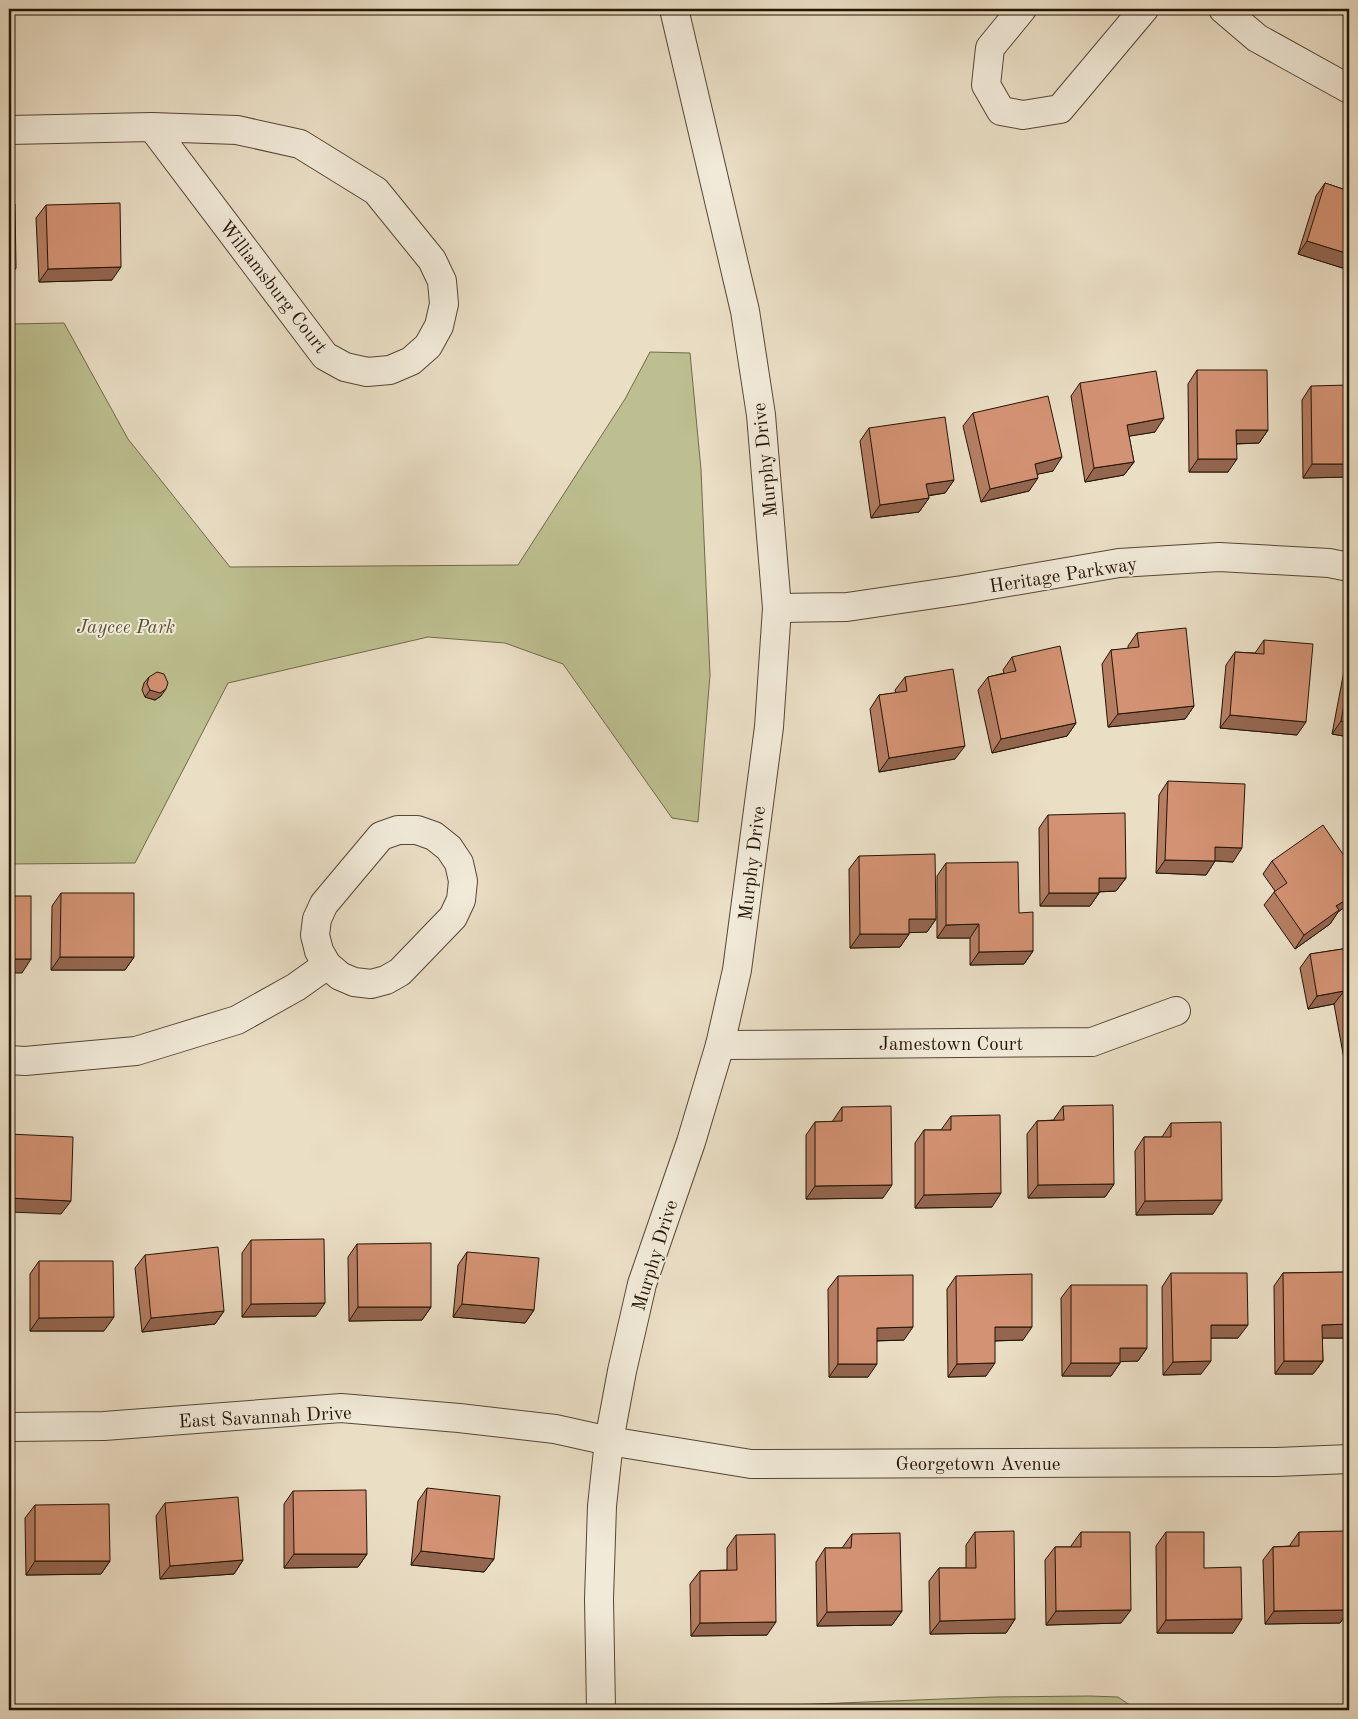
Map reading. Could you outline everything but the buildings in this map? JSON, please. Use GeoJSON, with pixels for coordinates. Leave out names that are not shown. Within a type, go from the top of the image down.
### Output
{"type":"FeatureCollection","features":[{"type":"Feature","properties":{"kind":"street","name":"Murphy Drive"},"geometry":{"type":"LineString","coordinates":[[601,1710],[600,1571],[602,1506],[609,1441],[622,1371],[642,1284],[690,1142],[720,1045],[739,961],[769,727],[777,608],[761,415],[745,311],[674,9]]}},
{"type":"Feature","properties":{"kind":"street"},"geometry":{"type":"LineString","coordinates":[[1022,9],[990,48],[986,85],[1001,111],[1022,115],[1060,109],[1144,9]]}},
{"type":"Feature","properties":{"kind":"street"},"geometry":{"type":"LineString","coordinates":[[1223,9],[1257,38],[1349,89]]}},
{"type":"Feature","properties":{"kind":"street","name":"Williamsburg Court"},"geometry":{"type":"LineString","coordinates":[[9,130],[152,127],[237,130],[300,144],[376,191],[432,260],[442,281],[444,304],[439,326],[428,346],[411,361],[390,370],[382,371],[368,372],[345,367],[325,356],[152,127]]}},
{"type":"Feature","properties":{"kind":"street","name":"Heritage Parkway"},"geometry":{"type":"LineString","coordinates":[[777,608],[847,607],[962,590],[1119,563],[1219,558],[1329,563],[1349,567]]}},
{"type":"Feature","properties":{"kind":"street"},"geometry":{"type":"LineString","coordinates":[[398,830],[417,830],[434,836],[449,848],[459,863],[463,881],[461,900],[453,917],[400,972],[386,980],[371,984],[354,982],[340,976],[327,965],[319,951],[316,935],[317,919],[324,904],[381,836],[398,830]]}},
{"type":"Feature","properties":{"kind":"street"},"geometry":{"type":"LineString","coordinates":[[9,1060],[25,1061],[136,1051],[237,1020],[296,988],[327,965]]}},
{"type":"Feature","properties":{"kind":"street","name":"Jamestown Court"},"geometry":{"type":"LineString","coordinates":[[720,1045],[1092,1042],[1176,1012]]}},
{"type":"Feature","properties":{"kind":"street","name":"East Savannah Drive"},"geometry":{"type":"LineString","coordinates":[[9,1427],[104,1426],[341,1408],[459,1418],[554,1429],[609,1441]]}},
{"type":"Feature","properties":{"kind":"street","name":"Georgetown Avenue"},"geometry":{"type":"LineString","coordinates":[[609,1441],[751,1464],[1277,1462],[1349,1459]]}},
{"type":"Feature","properties":{"kind":"green space","name":"Jaycee Park"},"geometry":{"type":"Polygon","coordinates":[[[64,323],[128,439],[230,567],[518,565],[625,399],[650,352],[690,353],[701,470],[710,675],[698,822],[672,818],[563,664],[505,643],[428,637],[228,683],[135,863],[9,864],[9,324],[64,323]]]}},
{"type":"Feature","properties":{"kind":"green space"},"geometry":{"type":"Polygon","coordinates":[[[994,1697],[1118,1697],[1137,1710],[770,1710],[789,1705],[994,1697]]]}}]}
